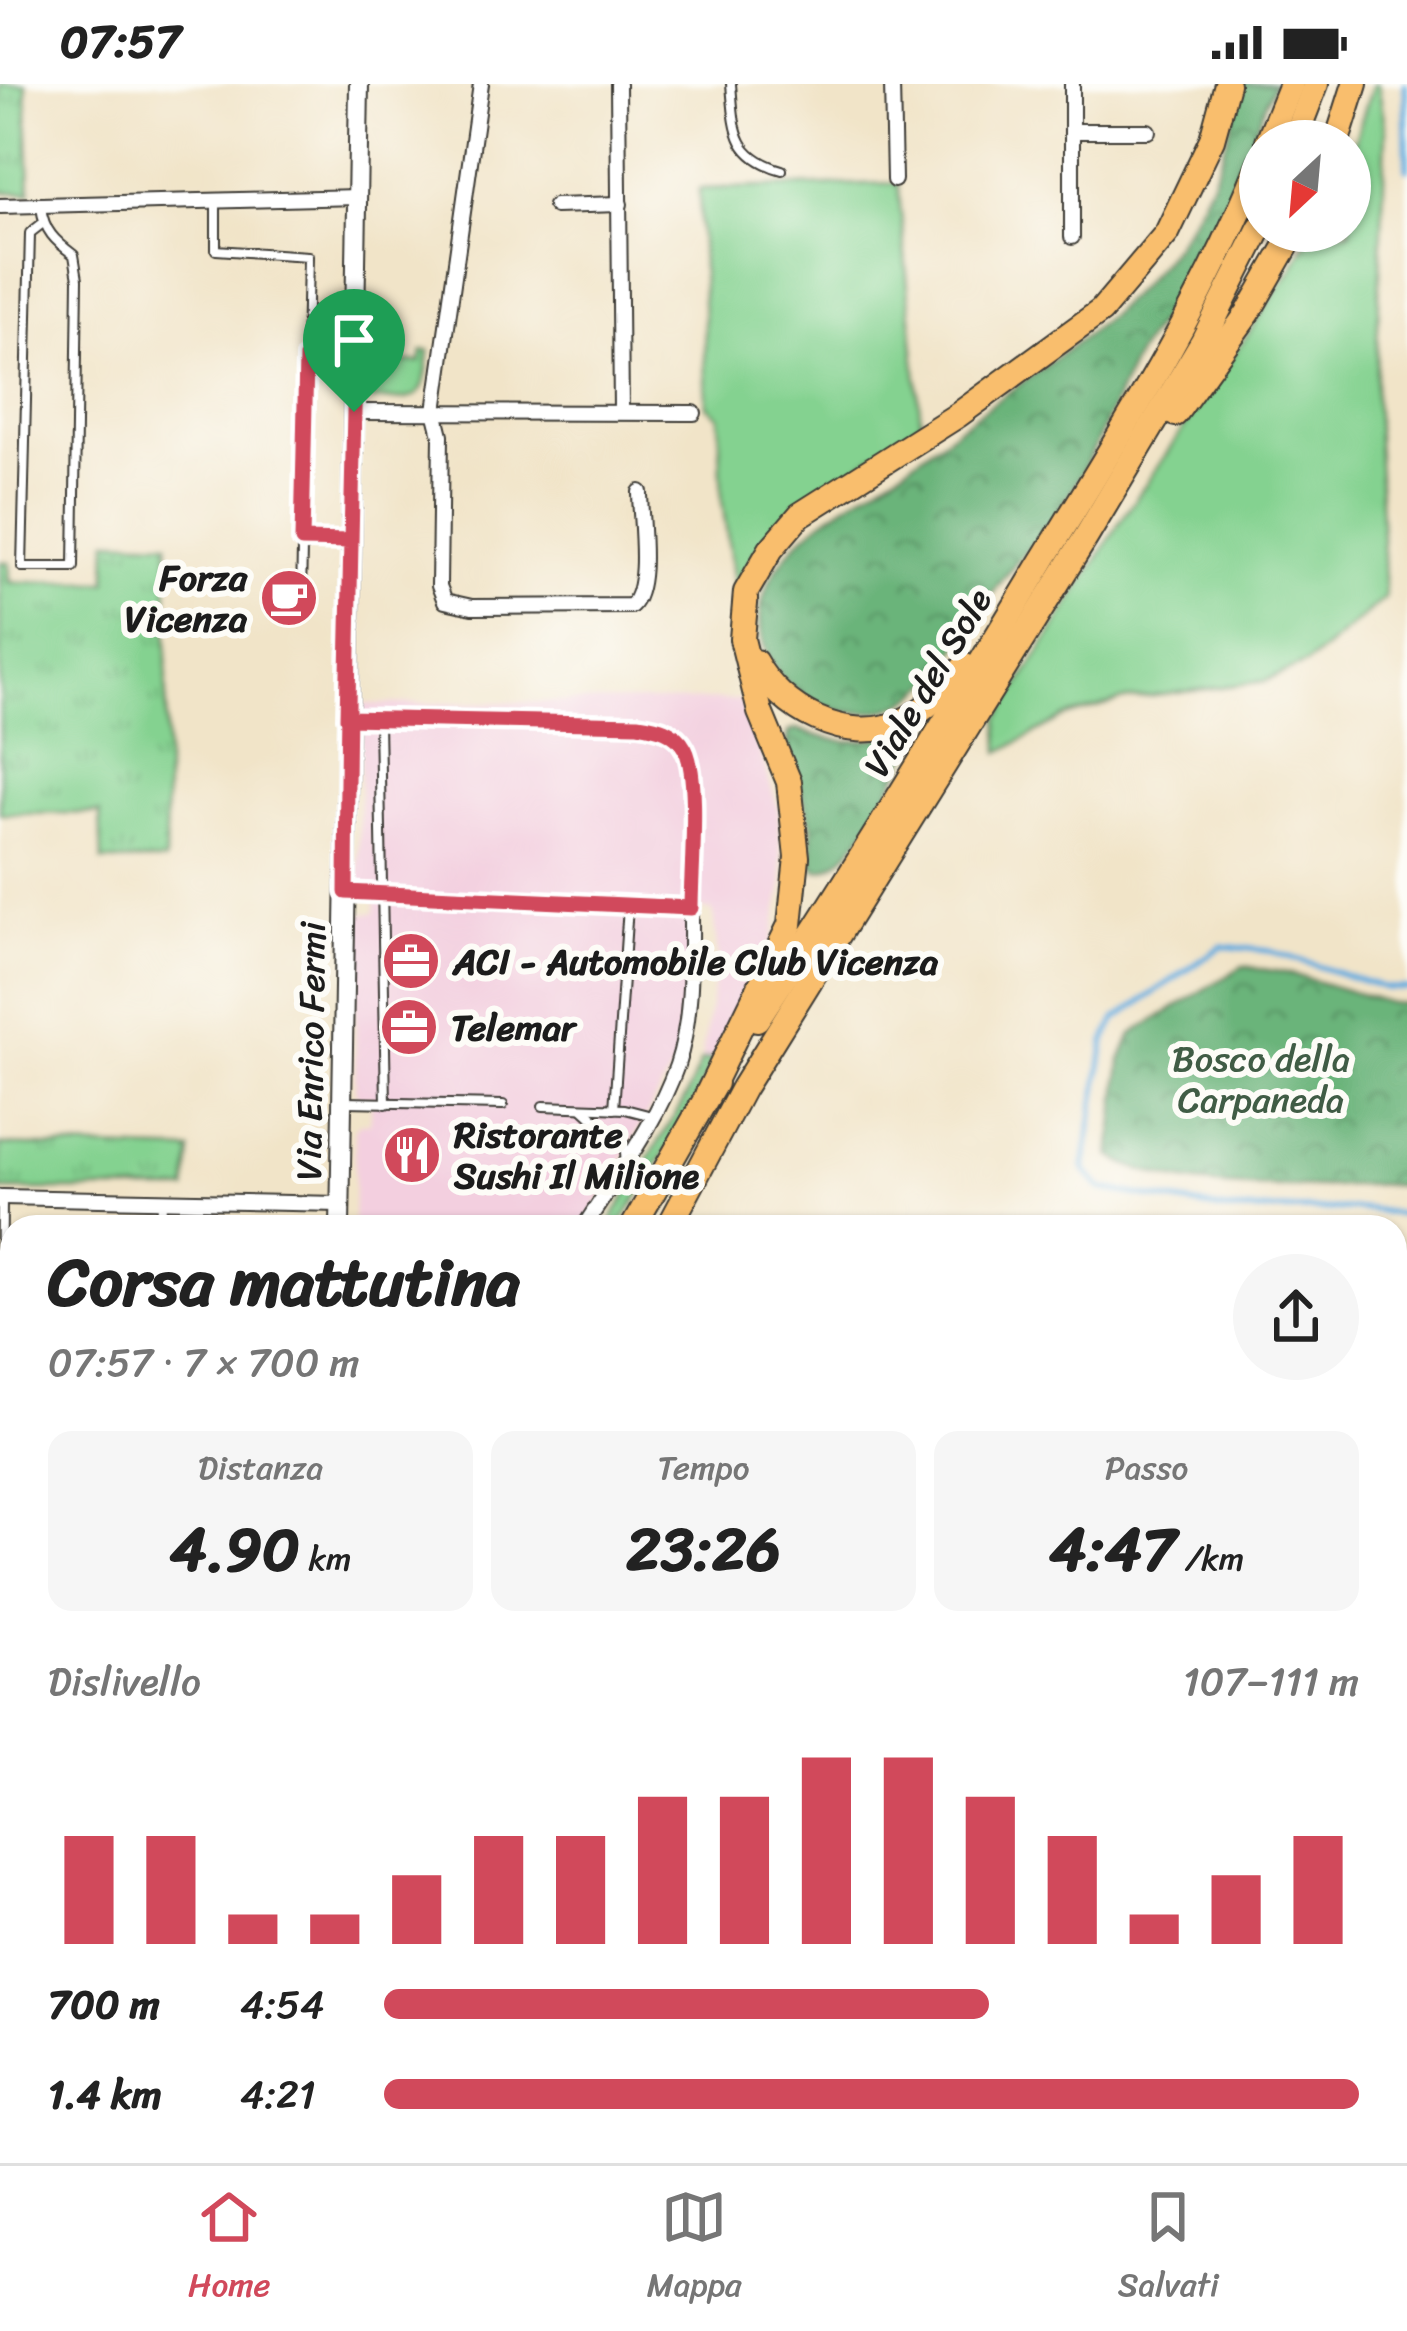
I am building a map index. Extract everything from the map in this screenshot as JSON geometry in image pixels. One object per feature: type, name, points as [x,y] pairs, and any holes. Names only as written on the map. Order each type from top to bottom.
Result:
[{"type":"highway","points":[[707,1095],[790,925],[796,857],[789,782],[760,712],[742,639],[746,592],[771,549],[800,515],[958,415],[1101,310],[1167,233],[1207,151],[1227,84]]},
{"type":"highway","points":[[1276,120],[1291,84]]},
{"type":"highway","points":[[1302,120],[1316,84]]},
{"type":"highway","points":[[1344,120],[1355,84]]},
{"type":"highway","name":"Viale del Sole","points":[[640,1215],[707,1095],[848,881],[1182,332],[1239,247]]},
{"type":"highway","name":"Viale del Sole","points":[[675,1215],[743,1088],[1203,341],[1241,252]]},
{"type":"highway","points":[[1086,537],[1248,314],[1283,252]]},
{"type":"highway","points":[[742,639],[764,680],[785,702],[823,721],[859,729],[899,724],[936,700],[1014,609]]},
{"type":"street","name":"Via Enrico Fermi","points":[[340,1215],[359,84]]},
{"type":"street","points":[[482,84],[435,411],[441,435],[439,586],[445,601],[472,608],[631,606],[637,602],[642,583],[640,492]]},
{"type":"street","points":[[618,84],[621,411]]},
{"type":"street","points":[[892,84],[894,180]]},
{"type":"street","points":[[1072,84],[1072,237]]},
{"type":"street","points":[[1072,131],[1148,131]]},
{"type":"street","points":[[0,206],[358,197]]},
{"type":"street","points":[[555,206],[620,204]]},
{"type":"street","points":[[354,412],[694,413]]},
{"type":"street","points":[[346,892],[691,908],[691,980],[677,1064],[652,1116],[592,1215]]},
{"type":"street","points":[[2,1197],[340,1204]]},
{"type":"lane","points":[[731,84],[734,124],[742,147],[752,159],[782,170]]},
{"type":"lane","points":[[216,201],[216,250],[308,256],[301,596]]},
{"type":"lane","points":[[40,205],[43,223],[55,242],[74,255],[78,279],[74,567],[22,568],[30,232],[43,223]]},
{"type":"lane","points":[[306,358],[355,360]]},
{"type":"lane","points":[[302,540],[351,541]]},
{"type":"lane","points":[[347,718],[664,728],[684,747],[692,772],[691,908]]},
{"type":"lane","points":[[379,720],[386,1104]]},
{"type":"lane","points":[[614,1109],[628,905]]},
{"type":"lane","points":[[342,1102],[503,1105]]},
{"type":"lane","points":[[543,1106],[652,1116]]},
{"type":"lane","points":[[583,1108],[624,1145],[626,1160]]},
{"type":"lane","points":[[161,1215],[162,1200]]},
{"type":"shaded area","points":[[743,700],[778,808],[783,885],[772,940],[713,1059],[701,1061],[718,957],[713,911],[695,908],[682,1050],[592,1215],[353,1215],[355,1129],[369,1123],[372,1097],[359,1097],[355,1091],[357,921],[363,913],[375,913],[376,886],[364,887],[358,881],[362,704]]},
{"type":"green space","points":[[0,84],[26,84],[30,193],[0,192]]},
{"type":"green space","points":[[1240,84],[1274,84],[1259,120],[1239,120],[1239,170],[1225,205],[1191,275],[1137,354],[1073,489],[1000,583],[948,662],[927,686],[896,706],[862,713],[829,708],[799,692],[776,669],[762,639],[762,605],[791,550],[820,522],[905,467],[1115,310],[1181,236],[1226,142]]},
{"type":"green space","points":[[1373,84],[1378,84],[1386,131],[1375,397],[1385,598],[1308,663],[1265,681],[1124,700],[1065,717],[1000,752],[999,719],[1122,519],[1301,252],[1371,252],[1371,120],[1361,120]]},
{"type":"green space","points":[[898,183],[921,422],[783,518],[756,550],[736,595],[722,501],[719,416],[707,406],[699,189]]},
{"type":"green space","points":[[372,347],[396,362],[420,362],[422,351],[429,351],[425,380],[417,395],[371,400]]},
{"type":"green space","points":[[108,540],[168,542],[165,861],[102,861],[100,813],[0,814],[0,562],[9,562],[10,582],[107,582]]},
{"type":"green space","points":[[797,729],[839,740],[905,732],[913,740],[858,840],[845,856],[817,870],[812,864],[812,826],[787,745],[789,732]]},
{"type":"green space","name":"Bosco della Carpaneda","points":[[1243,966],[1407,1004],[1407,1187],[1278,1188],[1188,1182],[1111,1156],[1121,1060],[1132,1034]]},
{"type":"green space","points":[[713,1059],[687,1117],[626,1215],[614,1215],[686,1097],[701,1061]]},
{"type":"green space","points":[[0,1145],[191,1151],[187,1190],[0,1190]]},
{"type":"waterway","points":[[1405,84],[1407,169]]},
{"type":"waterway","points":[[1402,1215],[1370,1209],[1230,1211],[1101,1189],[1084,1169],[1105,1041],[1116,1019],[1222,946],[1270,951],[1385,988],[1407,988]]},
{"type":"place","name":"Forza Vicenza","points":[[289,598]]},
{"type":"place","name":"ACI - Automobile Club Vicenza","points":[[411,961]]},
{"type":"place","name":"Telemar","points":[[409,1027]]},
{"type":"place","name":"Ristorante Sushi Il Milione","points":[[412,1155]]},
{"type":"route","points":[[354,412],[347,718],[346,892],[691,908],[692,772],[684,747],[664,728],[347,718],[351,541],[302,540],[306,358],[355,360],[354,412]]}]
